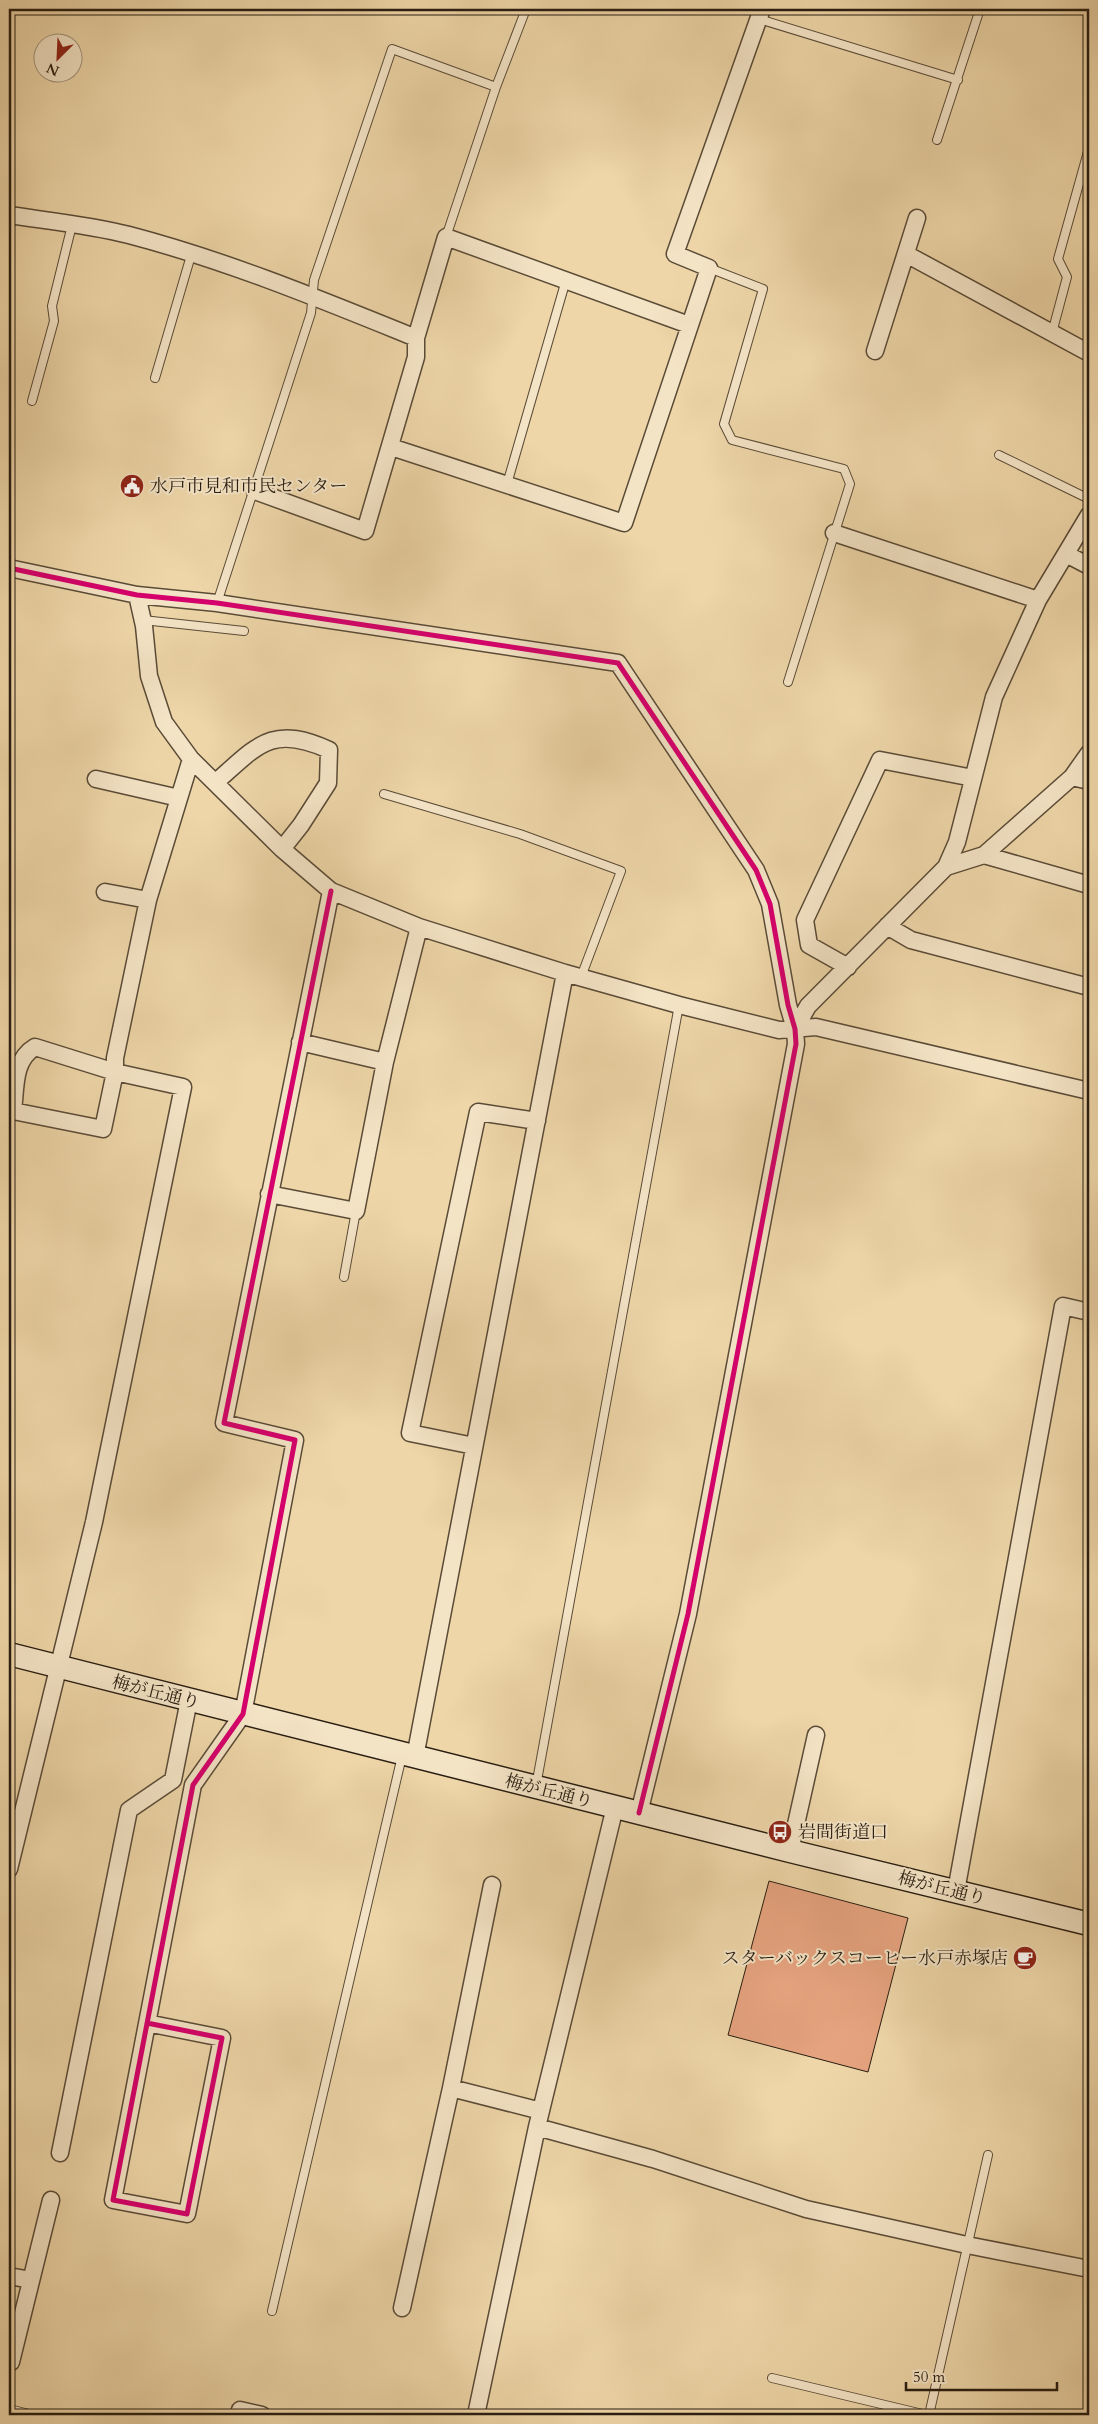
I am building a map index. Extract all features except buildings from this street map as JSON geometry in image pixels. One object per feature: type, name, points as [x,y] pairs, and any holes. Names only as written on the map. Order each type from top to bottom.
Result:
[{"type":"street","points":[[390,447],[624,523],[709,268],[675,254],[760,14]]},
{"type":"street","points":[[9,215],[127,234],[192,252],[416,338]]},
{"type":"street","points":[[875,351],[917,218]]},
{"type":"street","points":[[255,491],[365,531],[416,357],[416,338],[446,237],[689,325]]},
{"type":"street","points":[[906,254],[1089,352]]},
{"type":"street","points":[[795,1029],[808,1006],[946,867],[957,842],[994,697],[1038,600],[1089,515]]},
{"type":"street","points":[[834,533],[1038,600]]},
{"type":"street","points":[[1066,554],[1089,566]]},
{"type":"street","points":[[9,568],[137,595],[218,603],[618,663],[756,870],[770,904],[788,1005],[795,1029],[796,1044],[688,1614],[639,1812]]},
{"type":"street","points":[[137,595],[143,620],[149,676],[164,722],[191,759],[282,849],[331,890],[419,927],[565,973],[678,1005],[779,1030],[816,1027],[1089,1091]]},
{"type":"street","points":[[216,782],[254,749],[274,739],[306,740],[329,750],[328,783],[302,825],[282,849]]},
{"type":"street","points":[[946,867],[984,856],[1072,777],[1089,753]]},
{"type":"street","points":[[9,1869],[94,1522],[183,1087],[114,1072],[35,1047],[26,1052],[19,1064],[13,1111],[103,1129],[114,1072],[115,1058],[148,900],[191,759]]},
{"type":"street","points":[[848,967],[809,945],[805,920],[880,760],[973,778]]},
{"type":"street","points":[[1072,777],[1089,782]]},
{"type":"street","points":[[96,779],[179,798]]},
{"type":"street","points":[[984,856],[1089,885]]},
{"type":"street","points":[[147,2023],[222,2038],[187,2214],[113,2200],[147,2023],[193,1785],[243,1714],[295,1440],[224,1423],[331,890]]},
{"type":"street","points":[[105,892],[148,900]]},
{"type":"street","points":[[887,926],[911,940],[1089,987]]},
{"type":"street","points":[[270,1194],[356,1211],[386,1062],[419,927]]},
{"type":"street","points":[[409,1756],[474,1446],[565,973]]},
{"type":"street","points":[[300,1042],[386,1062]]},
{"type":"street","points":[[474,1446],[410,1433],[478,1112],[537,1121]]},
{"type":"street","points":[[956,1891],[1063,1306],[1089,1312]]},
{"type":"street","name":"梅が丘通り","points":[[9,1654],[536,1788],[1089,1924]]},
{"type":"street","points":[[60,2153],[129,1810],[173,1780],[189,1700]]},
{"type":"street","points":[[790,1851],[816,1735]]},
{"type":"street","points":[[476,2415],[537,2127],[615,1807]]},
{"type":"street","points":[[402,2308],[451,2088],[492,1885]]},
{"type":"street","points":[[451,2088],[541,2111]]},
{"type":"street","points":[[537,2127],[653,2158],[806,2209],[967,2245],[1089,2269]]},
{"type":"street","points":[[11,2362],[51,2200]]},
{"type":"street","points":[[9,2276],[31,2280]]},
{"type":"street","points":[[240,2410],[262,2415]]},
{"type":"lane","points":[[446,237],[496,87],[526,9]]},
{"type":"lane","points":[[937,140],[980,9]]},
{"type":"lane","points":[[760,14],[958,80]]},
{"type":"lane","points":[[218,603],[311,313],[314,280],[392,49],[496,87]]},
{"type":"lane","points":[[1052,333],[1067,278],[1058,259],[1089,148]]},
{"type":"lane","points":[[32,401],[54,321],[52,306],[72,225]]},
{"type":"lane","points":[[156,378],[192,252]]},
{"type":"lane","points":[[709,268],[763,289],[724,424],[732,440],[844,469],[850,484],[788,682]]},
{"type":"lane","points":[[507,484],[566,280]]},
{"type":"lane","points":[[999,455],[1089,499]]},
{"type":"lane","points":[[143,620],[244,631]]},
{"type":"lane","points":[[384,794],[520,834],[621,871],[581,977]]},
{"type":"lane","points":[[536,1788],[678,1005]]},
{"type":"lane","points":[[344,1277],[356,1211]]},
{"type":"lane","points":[[272,2311],[409,1756]]},
{"type":"lane","points":[[772,2378],[928,2415],[988,2155]]},
{"type":"lane","points":[[9,2409],[33,2415]]},
{"type":"cycle path","points":[[9,568],[137,595],[217,603],[618,663],[756,870],[770,904],[788,1005],[795,1029],[796,1044],[688,1614],[639,1813]]},
{"type":"cycle path","points":[[147,2023],[222,2038],[187,2214],[113,2200],[193,1785],[243,1714],[295,1440],[224,1423],[331,891]]},
{"type":"place","name":"水戸市見和市民センター","points":[[132,486]]},
{"type":"place","name":"岩間街道口","points":[[780,1832]]},
{"type":"place","name":"スターバックスコーヒー水戸赤塚店","points":[[1025,1958]]}]
